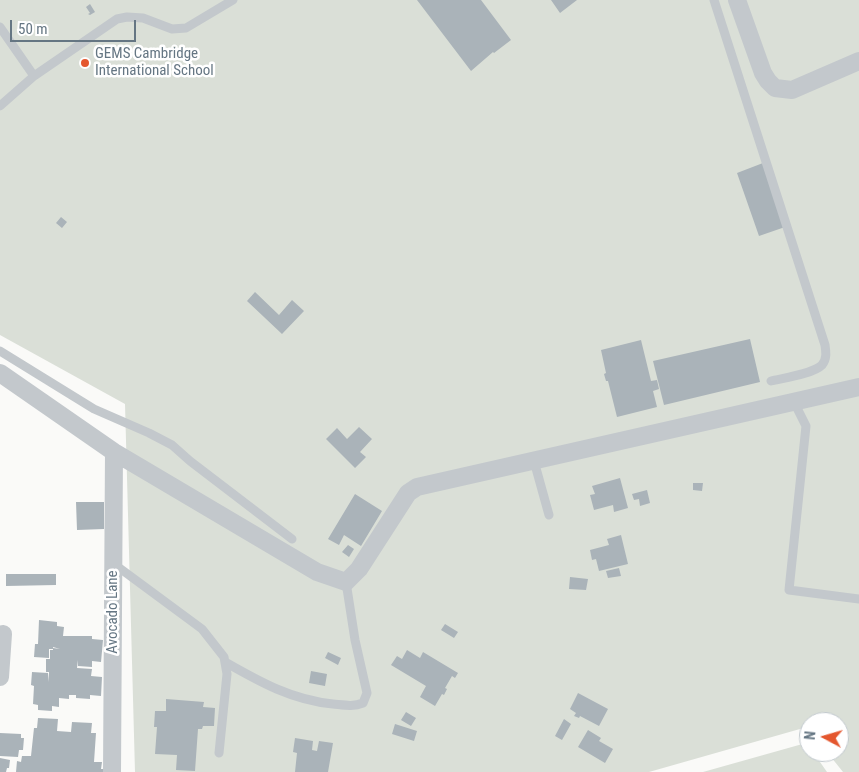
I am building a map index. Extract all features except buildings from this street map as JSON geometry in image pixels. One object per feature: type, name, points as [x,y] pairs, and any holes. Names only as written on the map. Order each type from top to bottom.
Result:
[{"type":"street","points":[[737,0],[763,73],[775,88],[792,90],[859,61]]},
{"type":"street","points":[[0,373],[114,452],[317,572],[346,582],[359,569],[408,493],[417,488],[859,387]]},
{"type":"street","name":"Avocado Lane","points":[[112,772],[114,452]]},
{"type":"street","points":[[0,677],[4,634]]},
{"type":"lane","points":[[0,106],[34,76],[116,19],[127,17],[142,18],[172,29],[186,28],[233,0]]},
{"type":"lane","points":[[714,0],[825,345],[826,356],[822,365],[811,371],[771,381]]},
{"type":"lane","points":[[0,27],[34,76]]},
{"type":"lane","points":[[0,351],[94,409],[172,445],[292,539]]},
{"type":"lane","points":[[794,402],[806,426],[789,590],[859,599]]},
{"type":"lane","points":[[534,461],[549,515]]},
{"type":"lane","points":[[113,563],[202,629],[224,657],[227,674],[219,753]]},
{"type":"lane","points":[[225,662],[289,696],[320,703],[354,706],[363,702],[367,693],[355,640],[346,582]]},
{"type":"shaded area","points":[[0,0],[859,0],[859,772],[843,772],[835,762],[849,762],[849,712],[799,712],[799,729],[649,772],[135,772],[125,404],[0,335]]},
{"type":"shaded area","points":[[799,745],[799,762],[820,762],[827,772],[703,772]]},
{"type":"place","name":"GEMS Cambridge International School","points":[[85,63]]}]
